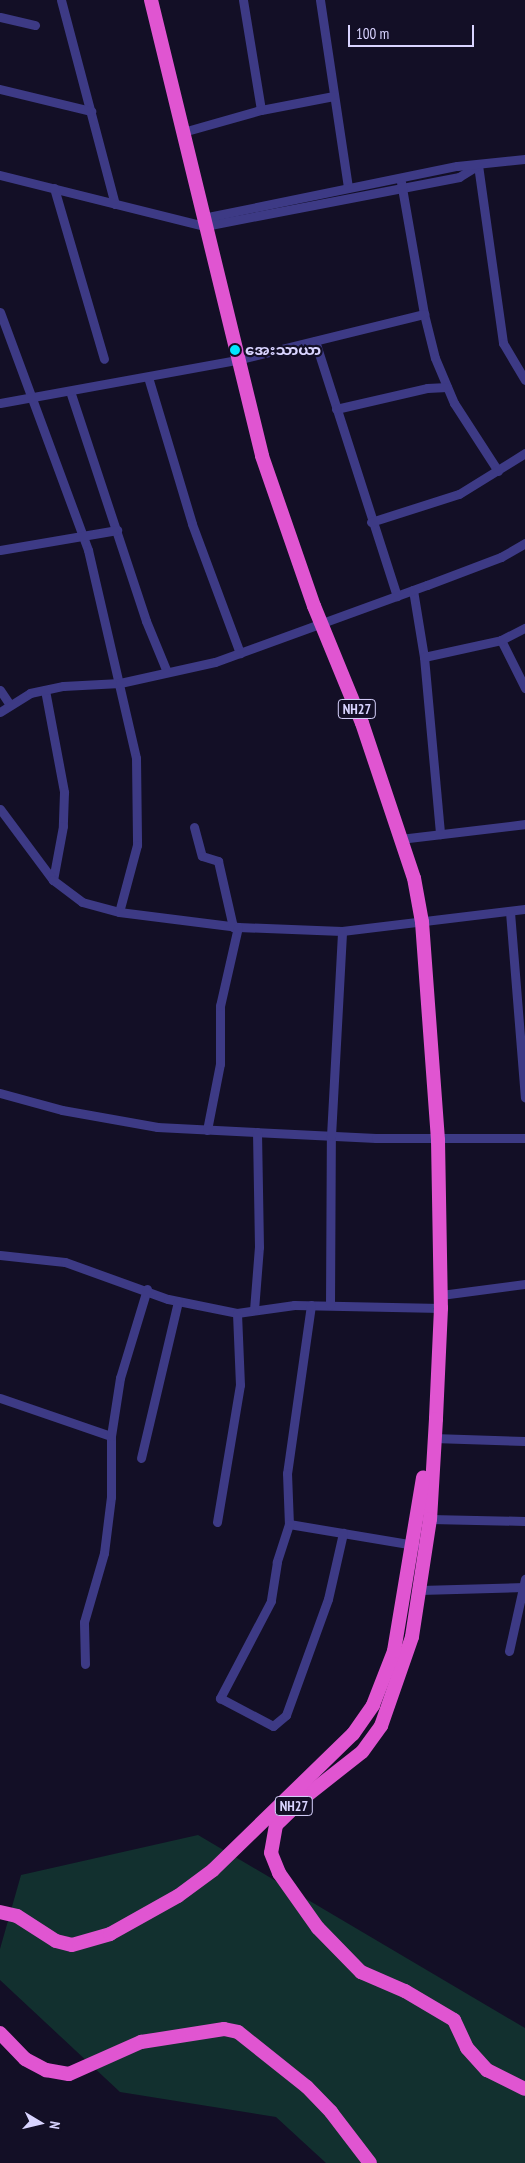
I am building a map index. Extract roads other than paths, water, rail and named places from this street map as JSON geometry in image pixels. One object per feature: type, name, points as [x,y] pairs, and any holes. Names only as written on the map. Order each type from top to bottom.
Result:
[{"type":"highway","name":"NH27","points":[[150,0],[262,456],[321,623],[362,722],[414,878],[422,922],[438,1140],[441,1301],[430,1519],[412,1637],[381,1726],[362,1752],[306,1796],[276,1825],[271,1852],[278,1873],[318,1928],[361,1972],[405,1991],[454,2020],[467,2048],[487,2070],[525,2089]]},
{"type":"highway","name":"NH27","points":[[0,1912],[17,1916],[56,1941],[72,1945],[92,1942],[178,1896],[213,1870],[353,1734],[372,1706],[394,1651],[414,1545],[425,1466],[433,1438]]},
{"type":"highway","points":[[0,2033],[25,2059],[46,2070],[69,2074],[140,2042],[224,2029],[238,2032],[307,2087],[331,2112],[370,2163]]},
{"type":"street","points":[[61,0],[116,204]]},
{"type":"street","points":[[243,0],[261,110]]},
{"type":"street","points":[[320,0],[348,188]]},
{"type":"street","points":[[0,17],[35,25]]},
{"type":"street","points":[[0,89],[91,111]]},
{"type":"street","points":[[183,132],[261,110],[334,96]]},
{"type":"street","points":[[204,222],[399,177],[525,159]]},
{"type":"street","points":[[0,175],[116,204],[204,222],[459,177],[478,165]]},
{"type":"street","points":[[478,165],[503,343],[525,380]]},
{"type":"street","points":[[399,177],[424,314],[435,358],[447,387],[498,471]]},
{"type":"street","points":[[54,188],[104,359]]},
{"type":"street","points":[[0,312],[3,326],[32,398],[83,538],[120,683],[136,758],[137,845],[119,912]]},
{"type":"street","points":[[0,403],[237,360],[424,314]]},
{"type":"street","points":[[315,341],[396,596]]},
{"type":"street","points":[[148,377],[192,524],[240,654]]},
{"type":"street","points":[[336,409],[427,388],[447,387]]},
{"type":"street","points":[[70,391],[146,621],[167,672]]},
{"type":"street","points":[[371,522],[459,494],[498,471],[525,452]]},
{"type":"street","points":[[0,550],[83,538],[117,530]]},
{"type":"street","points":[[0,712],[30,693],[120,683],[167,672],[178,672],[240,654],[501,557],[525,543]]},
{"type":"street","points":[[413,590],[424,657],[440,834]]},
{"type":"street","points":[[424,657],[501,640],[525,628]]},
{"type":"street","points":[[501,640],[525,688]]},
{"type":"street","points":[[0,690],[10,705]]},
{"type":"street","points":[[45,690],[64,792],[63,826],[53,880]]},
{"type":"street","points":[[0,809],[53,880],[82,902],[119,912],[236,927],[342,931],[525,909]]},
{"type":"street","points":[[400,839],[525,824]]},
{"type":"street","points":[[194,826],[202,856],[218,861],[236,927],[220,1006],[220,1064],[206,1130]]},
{"type":"street","points":[[510,912],[521,988],[525,1097]]},
{"type":"street","points":[[330,1305],[331,1136],[342,931]]},
{"type":"street","points":[[0,1093],[62,1110],[148,1126],[438,1140],[525,1138]]},
{"type":"street","points":[[254,1310],[259,1247],[256,1132]]},
{"type":"street","points":[[0,1255],[65,1262],[178,1301],[237,1313],[311,1305],[441,1301],[525,1284]]},
{"type":"street","points":[[85,1664],[84,1622],[104,1553],[111,1498],[111,1436],[120,1378],[147,1289]]},
{"type":"street","points":[[141,1458],[178,1301]]},
{"type":"street","points":[[311,1305],[287,1473],[289,1524],[277,1562],[271,1601],[220,1698],[273,1726],[278,1725],[286,1715],[328,1599],[343,1533]]},
{"type":"street","points":[[217,1522],[240,1385],[237,1313]]},
{"type":"street","points":[[0,1398],[111,1436]]},
{"type":"street","points":[[433,1438],[525,1441]]},
{"type":"street","points":[[430,1519],[525,1521]]},
{"type":"street","points":[[289,1524],[414,1545]]},
{"type":"street","points":[[420,1590],[524,1584],[509,1651]]},
{"type":"place","name":"အေးသာယာ","points":[[235,350]]}]
